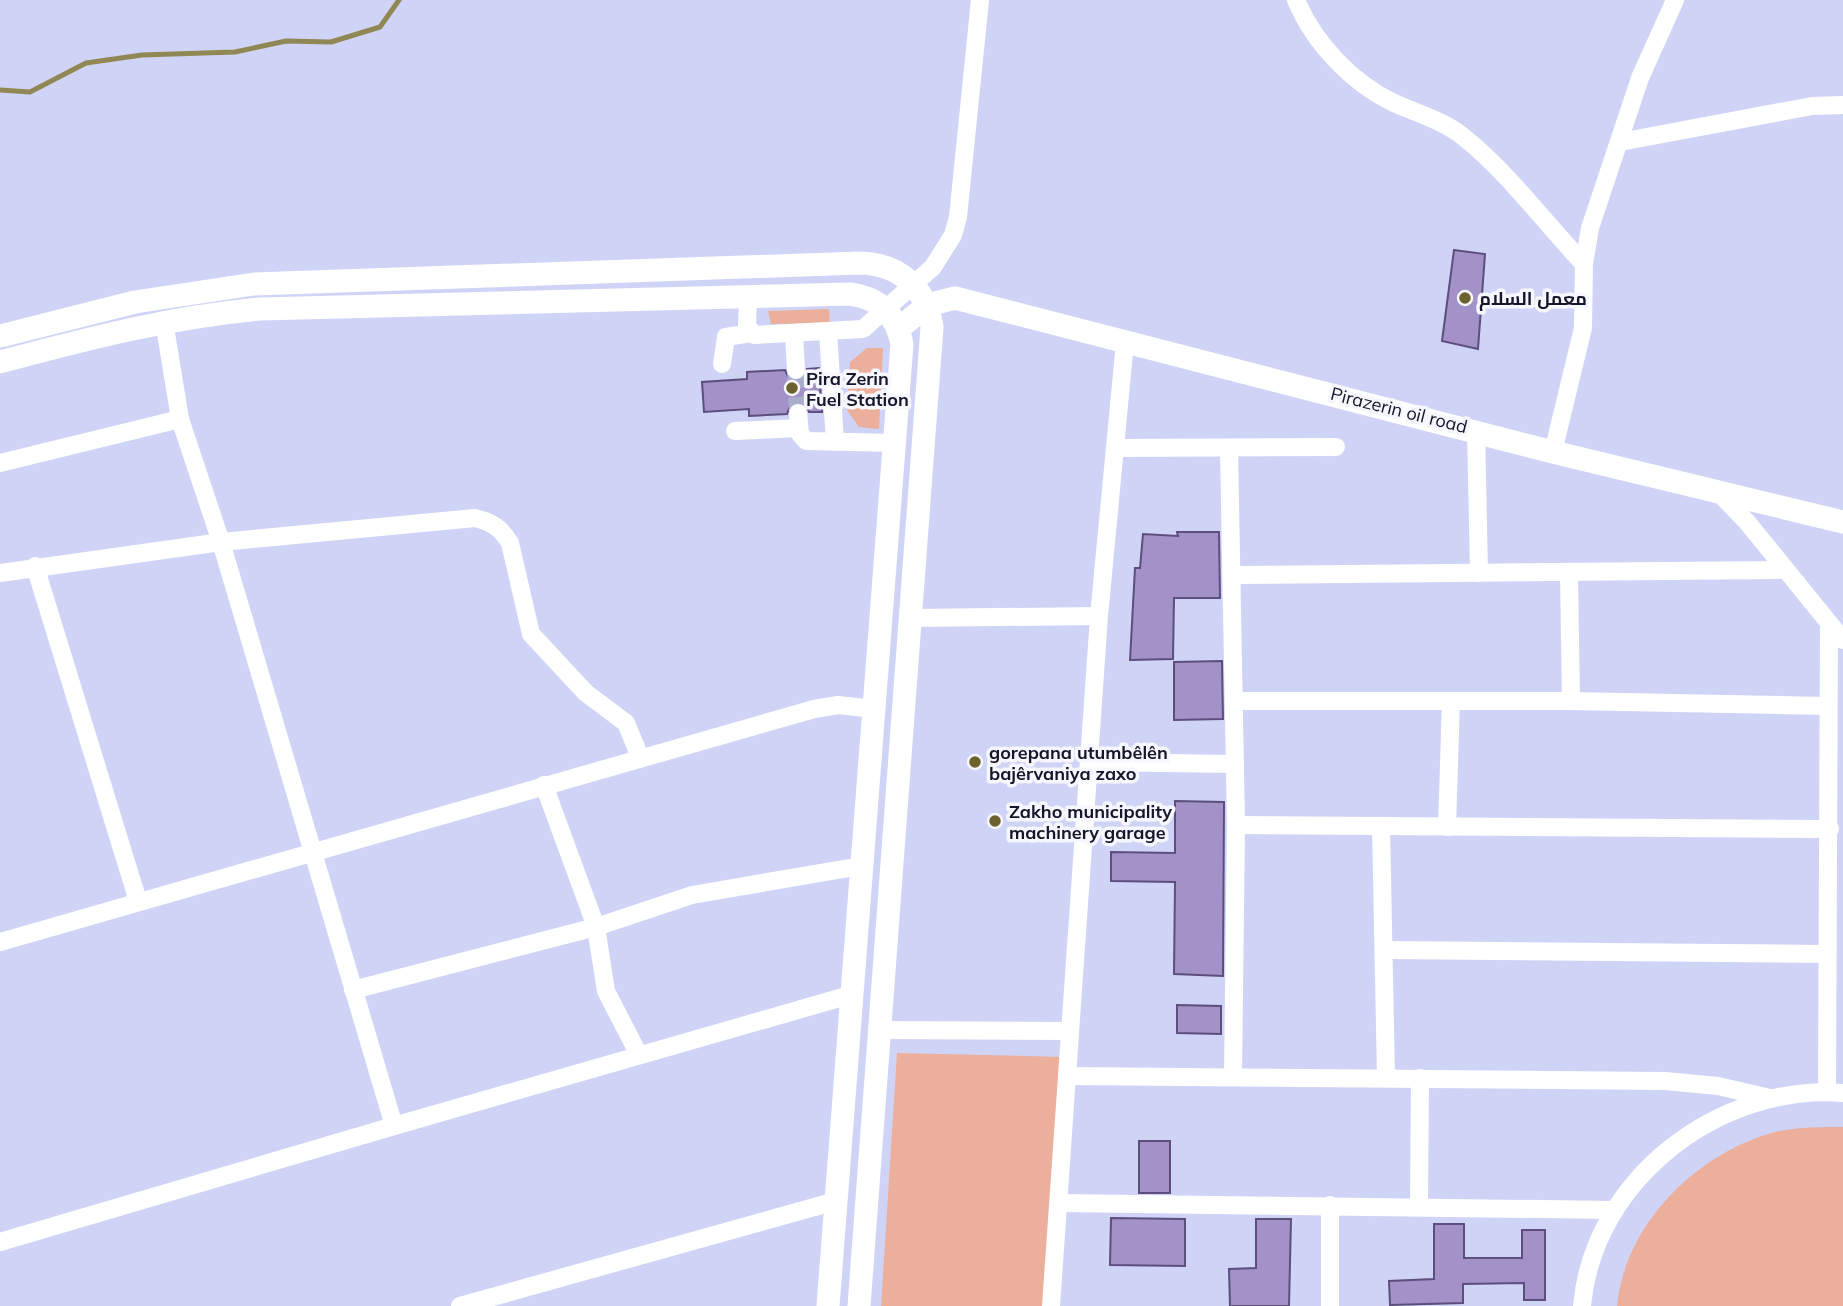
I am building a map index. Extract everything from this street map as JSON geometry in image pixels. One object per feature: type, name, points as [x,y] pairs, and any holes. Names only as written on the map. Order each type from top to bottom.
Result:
[{"type":"main road","points":[[0,336],[161,297],[254,284],[860,263],[890,268],[915,285],[928,305],[932,327],[859,1306]]},
{"type":"main road","points":[[0,362],[164,321],[260,309],[850,294],[863,296],[886,309],[898,329],[902,344],[828,1306]]},
{"type":"main road","name":"Pirazerin oil road","points":[[928,305],[954,298],[1476,430],[1553,452],[1716,489],[1843,522]]},
{"type":"main road","points":[[898,329],[928,305]]},
{"type":"street","points":[[722,364],[726,337],[863,329],[915,285],[944,252],[958,217],[980,0]]},
{"type":"street","points":[[1296,0],[1314,33],[1346,70],[1391,101],[1433,119],[1467,139],[1584,264]]},
{"type":"street","points":[[1553,452],[1583,328],[1584,264],[1590,228],[1648,56],[1675,0]]},
{"type":"street","points":[[1620,142],[1812,106],[1843,105]]},
{"type":"street","points":[[748,297],[747,326],[751,334]]},
{"type":"street","points":[[164,321],[180,419],[221,542],[394,1126]]},
{"type":"street","points":[[828,332],[835,442]]},
{"type":"street","points":[[794,334],[796,370]]},
{"type":"street","points":[[1051,1306],[1099,617],[1125,342]]},
{"type":"street","points":[[0,463],[180,419]]},
{"type":"street","points":[[735,430],[799,421],[803,440],[894,443]]},
{"type":"street","points":[[1476,430],[1479,573]]},
{"type":"street","points":[[1115,448],[1336,447]]},
{"type":"street","points":[[1229,449],[1234,575],[1236,825],[1233,1077]]},
{"type":"street","points":[[1716,489],[1747,522],[1843,639]]},
{"type":"street","points":[[0,573],[221,542],[475,519],[490,522],[503,531],[510,543],[530,634],[586,693],[626,723],[640,757]]},
{"type":"street","points":[[35,566],[138,901]]},
{"type":"street","points":[[1234,575],[1785,570]]},
{"type":"street","points":[[1569,574],[1571,701]]},
{"type":"street","points":[[911,618],[1099,617]]},
{"type":"street","points":[[1582,1306],[1595,1251],[1615,1210],[1645,1171],[1681,1138],[1723,1114],[1770,1098],[1835,1092],[1835,976],[1826,954],[1830,829],[1826,706],[1829,623]]},
{"type":"street","points":[[1235,701],[1571,701],[1826,706]]},
{"type":"street","points":[[1447,827],[1451,701]]},
{"type":"street","points":[[0,942],[814,709],[838,705],[874,709]]},
{"type":"street","points":[[1091,762],[1235,764]]},
{"type":"street","points":[[544,785],[596,927],[607,991],[639,1055]]},
{"type":"street","points":[[1236,825],[1830,829]]},
{"type":"street","points":[[1381,826],[1386,950],[1386,1077]]},
{"type":"street","points":[[353,990],[596,927],[692,895],[861,866]]},
{"type":"street","points":[[1386,950],[1826,954]]},
{"type":"street","points":[[0,1242],[850,995]]},
{"type":"street","points":[[880,1030],[1070,1031]]},
{"type":"street","points":[[1067,1076],[1665,1081],[1717,1086],[1770,1098]]},
{"type":"street","points":[[1419,1205],[1420,1078]]},
{"type":"street","points":[[460,1306],[835,1201]]},
{"type":"street","points":[[1059,1203],[1419,1205],[1615,1210]]},
{"type":"street","points":[[1330,1205],[1330,1306]]},
{"type":"shaded area","points":[[829,309],[830,323],[771,324],[768,311]]},
{"type":"shaded area","points":[[867,348],[883,348],[879,429],[859,427],[847,410],[850,362]]},
{"type":"shaded area","points":[[897,1053],[1066,1057],[1050,1306],[881,1306]]},
{"type":"shaded area","points":[[1815,1127],[1843,1127],[1843,1306],[1617,1306],[1633,1249],[1649,1222],[1689,1177],[1714,1159],[1768,1134]]},
{"type":"building","name":"معمل السلام","points":[[1454,250],[1485,254],[1478,349],[1442,341]]},
{"type":"building","points":[[819,368],[822,412],[809,412],[807,406],[798,402],[791,404],[787,414],[749,416],[749,409],[704,412],[702,382],[747,379],[747,372],[785,370],[790,380],[797,381],[806,376],[807,369]]},
{"type":"building","points":[[1177,532],[1219,532],[1220,598],[1174,598],[1173,659],[1130,660],[1135,568],[1140,568],[1143,534],[1178,536]]},
{"type":"building","points":[[1222,661],[1223,719],[1174,720],[1174,662]]},
{"type":"building","points":[[1175,801],[1224,802],[1223,976],[1174,974],[1175,882],[1111,881],[1111,852],[1175,853]]},
{"type":"building","points":[[1177,1005],[1221,1006],[1221,1034],[1177,1033]]},
{"type":"building","points":[[1139,1141],[1170,1141],[1170,1193],[1139,1193]]},
{"type":"building","points":[[1111,1218],[1185,1219],[1185,1266],[1110,1265]]},
{"type":"building","points":[[1256,1219],[1291,1219],[1289,1306],[1230,1306],[1229,1269],[1256,1268]]},
{"type":"building","points":[[1434,1224],[1464,1224],[1464,1258],[1522,1258],[1522,1230],[1545,1230],[1545,1300],[1524,1300],[1524,1283],[1463,1284],[1463,1303],[1390,1305],[1389,1281],[1434,1279]]},
{"type":"waterway","points":[[0,90],[30,92],[86,63],[142,55],[235,52],[286,41],[331,42],[380,27],[399,0]]},
{"type":"tunnel","points":[[796,370],[798,413]]},
{"type":"place","name":"معمل السلام","points":[[1465,298]]},
{"type":"place","name":"Pira Zerin Fuel Station","points":[[792,388]]},
{"type":"place","name":"gorepana utumbêlên bajêrvaniya zaxo","points":[[975,762]]},
{"type":"place","name":"Zakho municipality machinery garage","points":[[995,821]]}]
